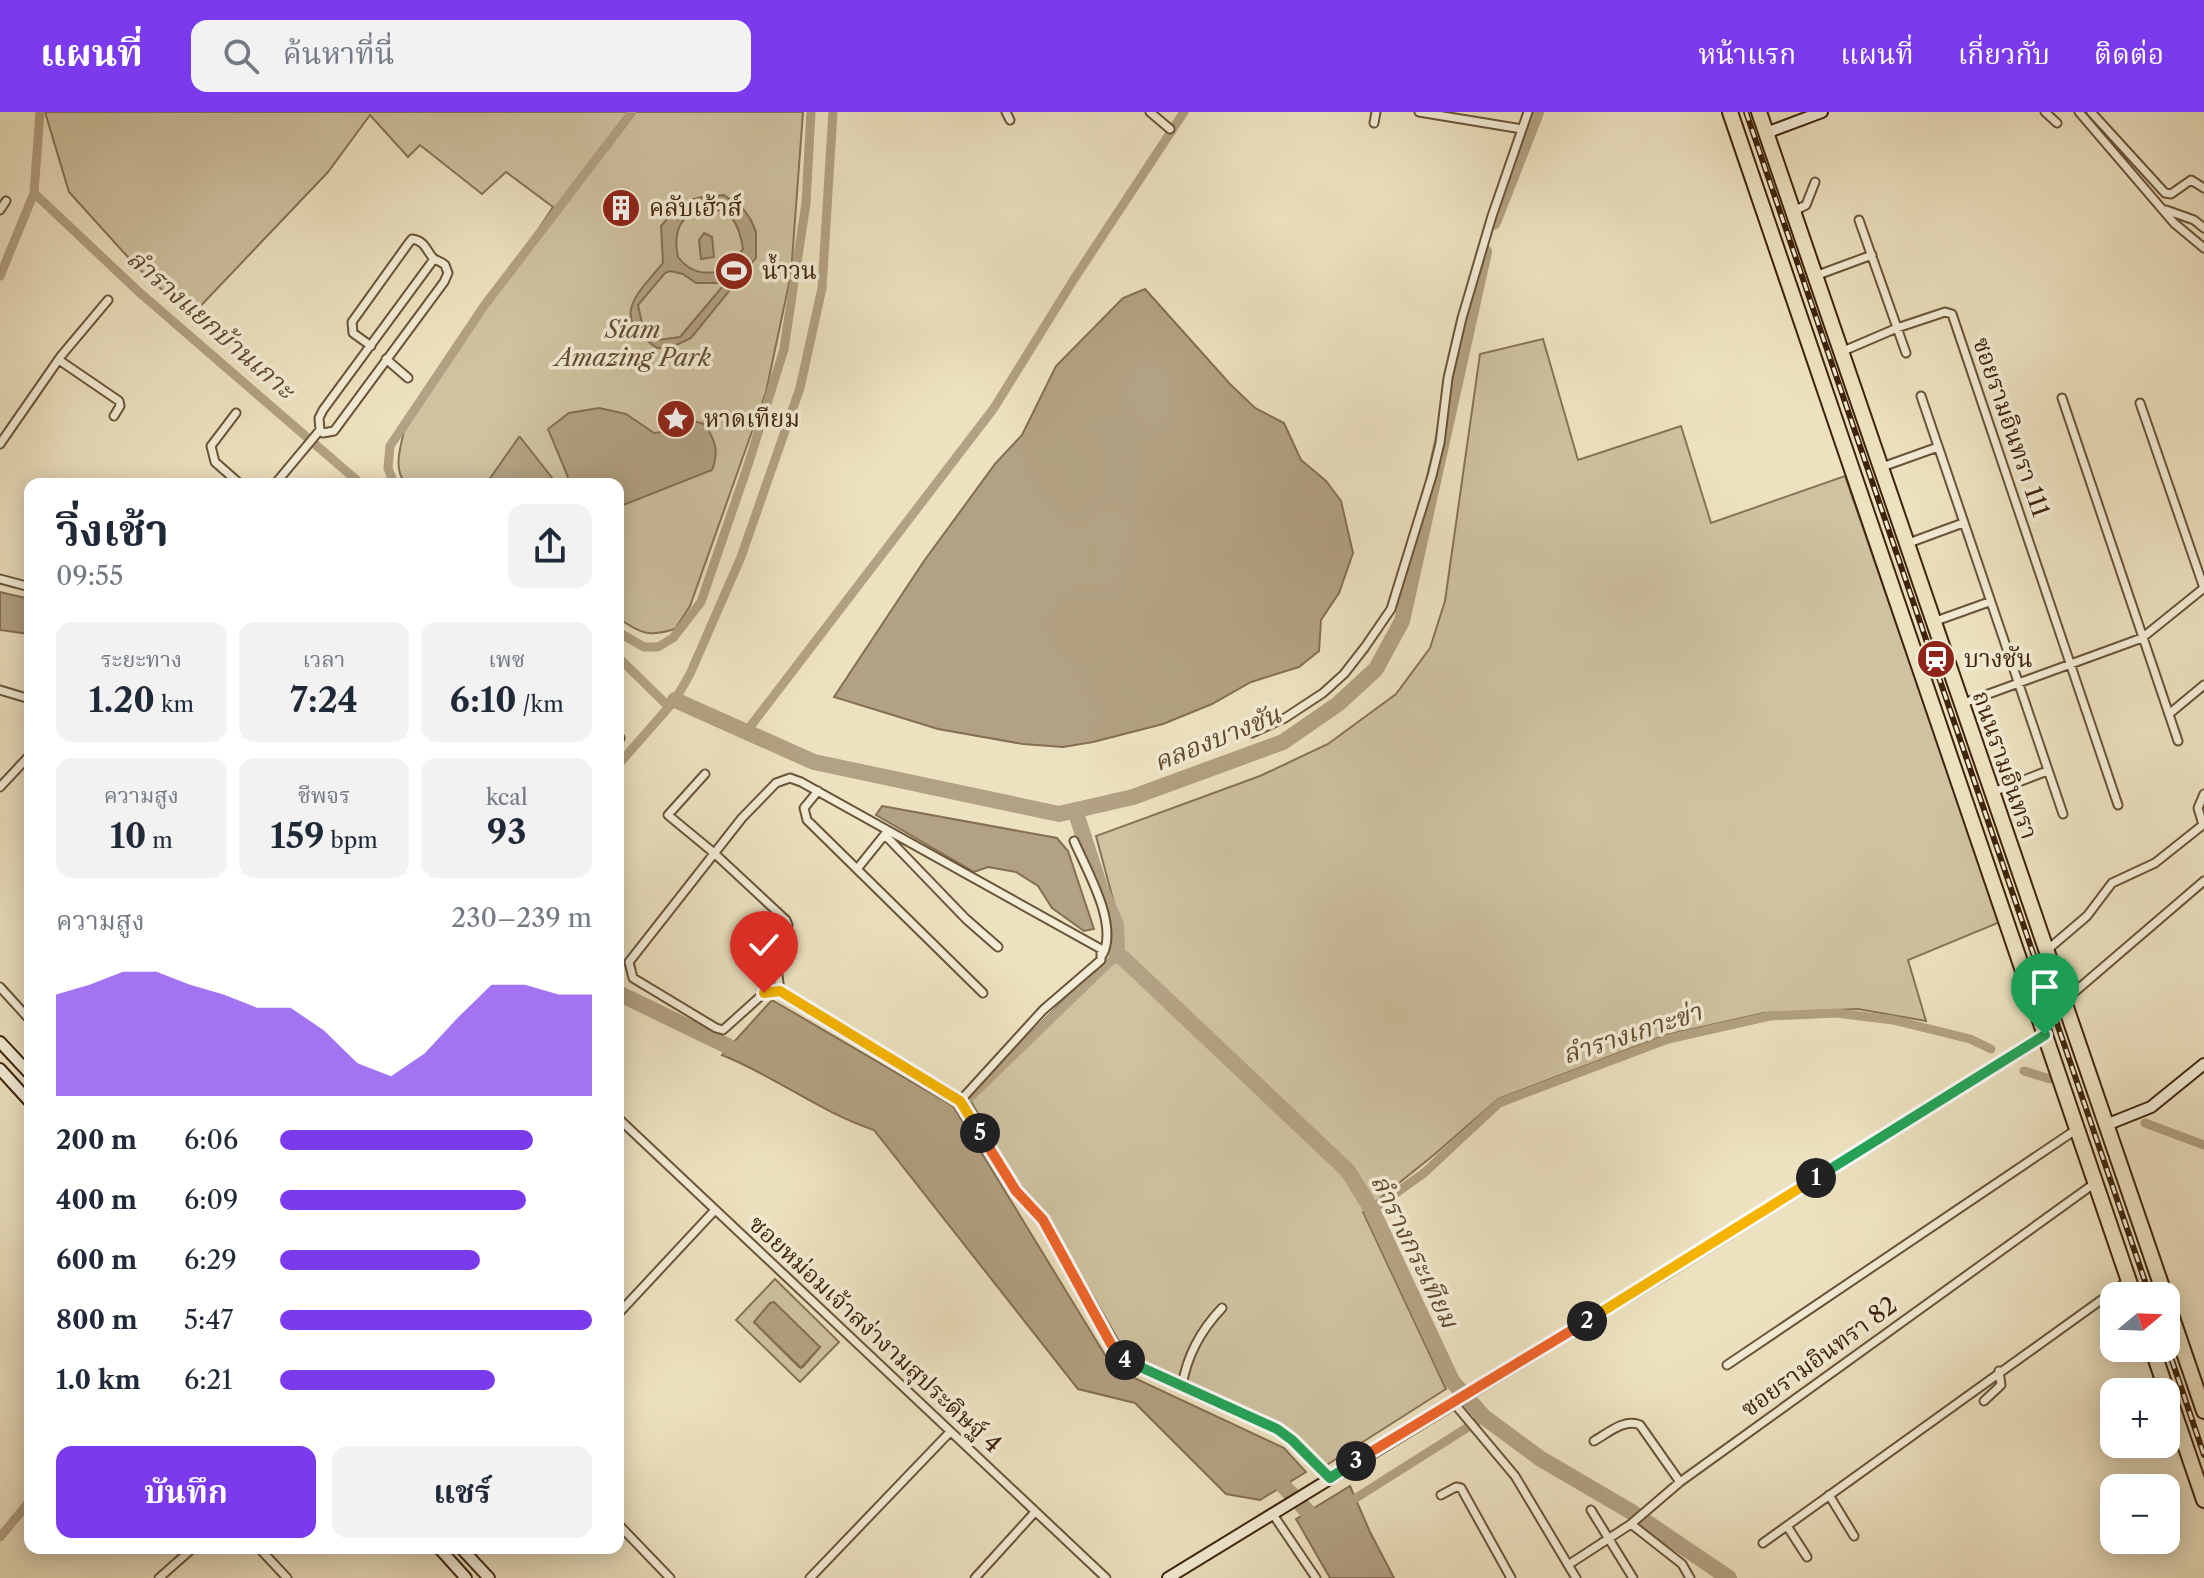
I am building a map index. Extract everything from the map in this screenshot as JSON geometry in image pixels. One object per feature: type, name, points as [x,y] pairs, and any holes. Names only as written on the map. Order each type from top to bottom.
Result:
[{"type":"highway","name":"ถนนรามอินทรา","points":[[1730,112],[2129,1280]]},
{"type":"highway","name":"ถนนรามอินทรา","points":[[1759,112],[2160,1282]]},
{"type":"highway","points":[[1966,804],[1992,794]]},
{"type":"highway","name":"ถนนรามอินทรา","points":[[2180,1341],[2204,1411]]},
{"type":"highway","points":[[2157,1362],[2204,1500]]},
{"type":"street","points":[[1150,112],[1170,129]]},
{"type":"street","points":[[1374,123],[1376,112]]},
{"type":"street","points":[[1419,112],[1522,129]]},
{"type":"street","points":[[1252,733],[1285,718],[1323,693],[1344,674],[1391,609],[1432,476],[1448,378],[1479,256],[1528,112]]},
{"type":"street","points":[[1766,133],[1822,112]]},
{"type":"street","points":[[2045,112],[2057,123]]},
{"type":"street","points":[[2079,112],[2174,223],[2204,248]]},
{"type":"street","points":[[2091,112],[2165,193],[2171,194],[2191,180],[2204,188]]},
{"type":"street","points":[[1794,211],[1806,205],[1815,182]]},
{"type":"street","points":[[0,210],[6,201]]},
{"type":"street","points":[[2164,209],[2194,220],[2204,228]]},
{"type":"street","points":[[1859,220],[1906,353]]},
{"type":"street","points":[[317,433],[334,431],[444,282],[448,273],[445,265],[434,259],[419,240],[412,239],[352,322],[353,333],[371,346]]},
{"type":"street","points":[[1815,276],[1872,255]]},
{"type":"street","points":[[280,478],[317,433],[323,410],[434,259]]},
{"type":"street","points":[[0,444],[59,360],[108,300]]},
{"type":"street","name":"ซอยรามอินทรา 111","points":[[1841,352],[1897,328],[1945,312],[1952,314],[2070,665]]},
{"type":"street","points":[[386,359],[408,378]]},
{"type":"street","points":[[59,360],[119,401],[120,406],[114,416]]},
{"type":"street","points":[[1921,396],[2063,814]]},
{"type":"street","points":[[2062,398],[2178,741]]},
{"type":"street","points":[[1961,704],[2142,638],[2202,593],[2140,403]]},
{"type":"street","points":[[233,478],[215,462],[211,446],[236,413]]},
{"type":"street","points":[[1880,468],[1938,447]]},
{"type":"street","points":[[1906,544],[1963,523]]},
{"type":"street","points":[[0,579],[24,585]]},
{"type":"street","points":[[1933,622],[1989,602]]},
{"type":"street","points":[[2070,665],[2118,805]]},
{"type":"street","points":[[2169,714],[2204,685]]},
{"type":"street","points":[[0,690],[24,697]]},
{"type":"street","points":[[0,787],[24,761]]},
{"type":"street","points":[[1992,794],[2047,771]]},
{"type":"street","points":[[705,774],[668,815],[714,853],[788,925],[776,960],[780,991]]},
{"type":"street","points":[[1103,954],[1101,949],[790,778],[776,783],[742,818],[629,962],[633,978],[723,1030],[764,993],[780,991],[960,1101],[1016,1191],[1043,1220],[1118,1354],[1126,1361],[1277,1429],[1330,1478]]},
{"type":"street","points":[[818,791],[804,808],[807,820],[983,993]]},
{"type":"street","points":[[2046,951],[2087,916],[2112,883],[2155,863],[2203,824],[2198,808],[2204,794]]},
{"type":"street","points":[[857,869],[886,833]]},
{"type":"street","points":[[886,833],[966,919],[998,947]]},
{"type":"street","points":[[960,1101],[1043,1010],[1101,960],[1107,940],[1105,921],[1074,841]]},
{"type":"street","points":[[2064,1001],[2204,881]]},
{"type":"street","points":[[0,987],[24,1013]]},
{"type":"street","points":[[1168,1578],[1666,1273],[2045,1035]]},
{"type":"street","points":[[0,1042],[24,1068]]},
{"type":"street","points":[[2106,1125],[2151,1107],[2204,1064]]},
{"type":"street","points":[[0,1069],[24,1095]]},
{"type":"street","name":"ซอยหม่อมเจ้าสง่างามสุประดิษฐ์ 4","points":[[624,1124],[1106,1578]]},
{"type":"street","points":[[1727,1365],[2077,1129]]},
{"type":"street","name":"ซอยรามอินทรา 82","points":[[1568,1565],[1631,1524],[1680,1482],[2095,1183]]},
{"type":"street","points":[[624,1308],[715,1210]]},
{"type":"street","points":[[1763,1543],[2129,1280]]},
{"type":"street","points":[[1182,1386],[1193,1345],[1222,1308]]},
{"type":"street","points":[[1984,1401],[2001,1385],[1999,1371]]},
{"type":"street","points":[[1456,1401],[1471,1425],[1515,1476],[1576,1578]]},
{"type":"street","points":[[1594,1441],[1627,1422],[1634,1422],[1640,1425],[1680,1482]]},
{"type":"street","points":[[810,1578],[950,1432]]},
{"type":"street","points":[[1441,1495],[1456,1487],[1461,1488],[1511,1578]]},
{"type":"street","points":[[1829,1495],[1854,1536]]},
{"type":"street","points":[[1591,1510],[1633,1578]]},
{"type":"street","points":[[1275,1511],[1316,1578]]},
{"type":"street","points":[[975,1578],[1035,1512]]},
{"type":"street","points":[[1631,1524],[1682,1564],[1690,1578]]},
{"type":"street","points":[[1787,1526],[1807,1557]]},
{"type":"street","points":[[624,1530],[670,1578]]},
{"type":"street","points":[[159,1578],[186,1554]]},
{"type":"street","points":[[265,1554],[287,1578]]},
{"type":"street","points":[[444,1554],[466,1578]]},
{"type":"street","points":[[467,1554],[489,1578]]},
{"type":"green space","name":"Siam Amazing Park","points":[[45,112],[803,112],[791,274],[766,392],[690,606],[675,629],[645,632],[624,622],[624,478],[402,478],[399,459],[404,431],[553,207],[506,172],[482,194],[420,145],[408,157],[370,115],[328,172],[191,316],[136,266],[69,192]]},
{"type":"green space","points":[[1543,339],[1578,460],[1681,426],[1711,523],[1845,476],[2000,922],[1908,960],[1926,1021],[1858,1009],[1764,1013],[1666,1035],[1498,1099],[1363,1212],[1446,1389],[1325,1466],[1284,1429],[1127,1355],[1048,1218],[1020,1188],[968,1096],[1062,1002],[1113,957],[1121,929],[1096,836],[1260,776],[1328,744],[1396,694],[1430,648],[1445,601],[1480,354]]},
{"type":"green space","points":[[775,1279],[839,1342],[800,1382],[736,1320]],"holes":[[[754,1322],[820,1347],[803,1367],[799,1367]]]},
{"type":"shaded area","name":"น้ำวน","points":[[724,195],[744,210],[751,220],[756,232],[756,258],[691,338],[672,347],[657,348],[642,337],[631,316],[637,296],[663,263],[661,226],[688,201]],"holes":[[[704,208],[722,211],[737,225],[743,249],[726,271],[699,272],[678,257],[676,240],[683,220]],[[670,271],[683,274],[696,283],[720,283],[723,286],[680,337],[658,340],[643,328],[638,305]]]},
{"type":"shaded area","points":[[704,233],[712,237],[714,257],[701,259],[699,240]]},
{"type":"shaded area","points":[[1145,289],[1230,384],[1255,408],[1284,423],[1301,460],[1326,481],[1341,501],[1353,553],[1339,593],[1321,620],[1319,651],[1299,667],[1251,682],[1212,704],[1163,724],[1063,747],[1023,744],[938,729],[834,697],[924,561],[995,464],[1022,435],[1056,366],[1123,298]]},
{"type":"shaded area","points":[[599,408],[626,414],[654,433],[682,422],[704,424],[715,446],[712,470],[624,505],[624,478],[567,478],[548,429],[569,413]]},
{"type":"shaded area","points":[[520,437],[552,478],[490,478]]},
{"type":"shaded area","points":[[0,592],[24,598],[24,633],[0,630]]},
{"type":"shaded area","points":[[882,806],[1057,838],[1068,851],[1094,929],[1084,931],[1052,908],[1038,886],[1016,872],[988,867],[974,872],[876,815]]},
{"type":"shaded area","points":[[772,1000],[953,1106],[1113,1368],[1284,1448],[1306,1472],[1260,1500],[1226,1494],[1135,1403],[1078,1389],[874,1130],[835,1114],[722,1055]]},
{"type":"shaded area","points":[[774,1302],[820,1347],[801,1368],[754,1322]]},
{"type":"shaded area","points":[[1350,1486],[1394,1578],[1330,1578],[1296,1519]]},
{"type":"waterway","name":"ลำรางแยกบ้านเกาะ","points":[[0,276],[34,193],[40,112]]},
{"type":"waterway","points":[[392,478],[388,468],[390,446],[484,306],[632,112]]},
{"type":"waterway","points":[[624,635],[644,647],[658,647],[673,638],[701,602],[784,349],[806,203],[811,112]]},
{"type":"waterway","points":[[624,758],[675,700],[690,674],[741,557],[800,388],[822,288],[833,112]]},
{"type":"waterway","points":[[746,732],[994,408],[1184,112]]},
{"type":"waterway","name":"คลองบางชัน","points":[[1493,222],[1536,112]]},
{"type":"waterway","name":"ลำรางแยกบ้านเกาะ","points":[[34,193],[139,292],[354,478]]},
{"type":"waterway","name":"คลองบางชัน","points":[[675,700],[814,762],[1059,814],[1133,797],[1283,742],[1338,704],[1376,669],[1402,621],[1484,252]]},
{"type":"waterway","name":"ลำรางแยกบ้านเกาะ","points":[[624,663],[669,707]]},
{"type":"waterway","name":"ลำรางกระเทียม","points":[[1075,810],[1116,925],[1117,955],[1348,1171],[1372,1210],[1452,1381],[1484,1417],[1541,1459],[1630,1511],[1729,1578]]},
{"type":"waterway","points":[[966,1101],[1117,955]]},
{"type":"waterway","points":[[624,996],[746,1055]]},
{"type":"waterway","name":"ลำรางเกาะข่า","points":[[1372,1210],[1424,1173],[1499,1103],[1668,1039],[1770,1016],[1836,1013],[1893,1020],[1970,1039],[1991,1049]]},
{"type":"waterway","name":"ลำรางเกาะข่า","points":[[2024,1071],[2050,1079]]},
{"type":"waterway","name":"ลำรางเกาะข่า","points":[[2145,1123],[2204,1145]]},
{"type":"waterway","points":[[1348,1503],[1484,1417]]},
{"type":"waterway","points":[[1270,1474],[1323,1528]]},
{"type":"waterway","name":"คลองบางชัน","points":[[0,1537],[24,1508]]},
{"type":"railway","points":[[1746,112],[2145,1282]]},
{"type":"railway","points":[[2172,1362],[2204,1455]]},
{"type":"place","name":"คลับเฮ้าส์","points":[[621,208]]},
{"type":"place","name":"น้ำวน","points":[[734,271]]},
{"type":"place","name":"หาดเทียม","points":[[676,419]]},
{"type":"place","name":"บางชัน","points":[[1936,659]]},
{"type":"route","points":[[764,993],[780,991],[960,1101],[1016,1191],[1043,1220],[1118,1354],[1126,1361],[1277,1429],[1330,1478],[1666,1273],[2045,1035]]}]
